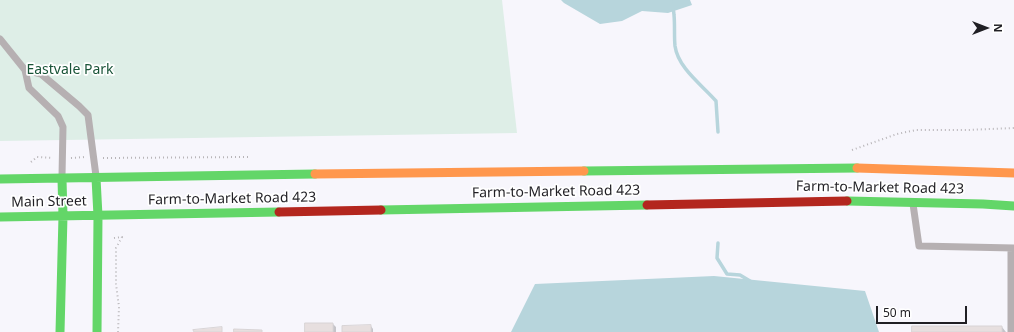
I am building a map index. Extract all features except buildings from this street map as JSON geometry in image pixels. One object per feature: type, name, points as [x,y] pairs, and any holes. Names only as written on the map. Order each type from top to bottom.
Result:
[{"type":"main road","name":"Main Street","points":[[0,179],[836,167],[1014,173]]},
{"type":"main road","points":[[912,182],[913,169]]},
{"type":"main road","points":[[96,178],[98,216],[97,332]]},
{"type":"main road","points":[[60,332],[63,216],[62,179]]},
{"type":"main road","name":"Farm-to-Market Road 423","points":[[98,216],[912,199],[1014,206]]},
{"type":"main road","name":"Main Street","points":[[0,217],[98,216]]},
{"type":"lane","points":[[0,39],[25,70],[29,88],[61,121],[63,127],[62,179]]},
{"type":"lane","points":[[25,70],[41,74],[88,115],[96,178]]},
{"type":"lane","points":[[912,199],[919,246],[1012,248],[1011,332]]},
{"type":"green space","name":"Eastvale Park","points":[[0,0],[502,0],[517,133],[0,141]]},
{"type":"water","points":[[561,0],[690,0],[692,5],[668,13],[642,11],[622,21],[600,24]]},
{"type":"water","points":[[714,276],[865,291],[879,332],[511,332],[535,284]]},
{"type":"waterway","points":[[670,0],[674,13],[675,46],[677,54],[691,76],[716,101],[718,132]]},
{"type":"waterway","points":[[718,243],[717,258],[727,274],[740,275],[750,281]]},
{"type":"traffic: fast","points":[[584,171],[857,168]]},
{"type":"traffic: fast","points":[[0,179],[315,174]]},
{"type":"traffic: fast","points":[[96,178],[98,216],[97,332]]},
{"type":"traffic: fast","points":[[60,332],[63,216],[62,179]]},
{"type":"traffic: fast","points":[[847,201],[1014,206]]},
{"type":"traffic: fast","points":[[381,210],[647,205]]},
{"type":"traffic: fast","points":[[0,217],[279,212]]},
{"type":"traffic: slow","points":[[857,168],[1014,173]]},
{"type":"traffic: slow","points":[[315,174],[584,171]]},
{"type":"traffic: jam","points":[[647,205],[847,201]]},
{"type":"traffic: jam","points":[[279,212],[381,210]]}]
